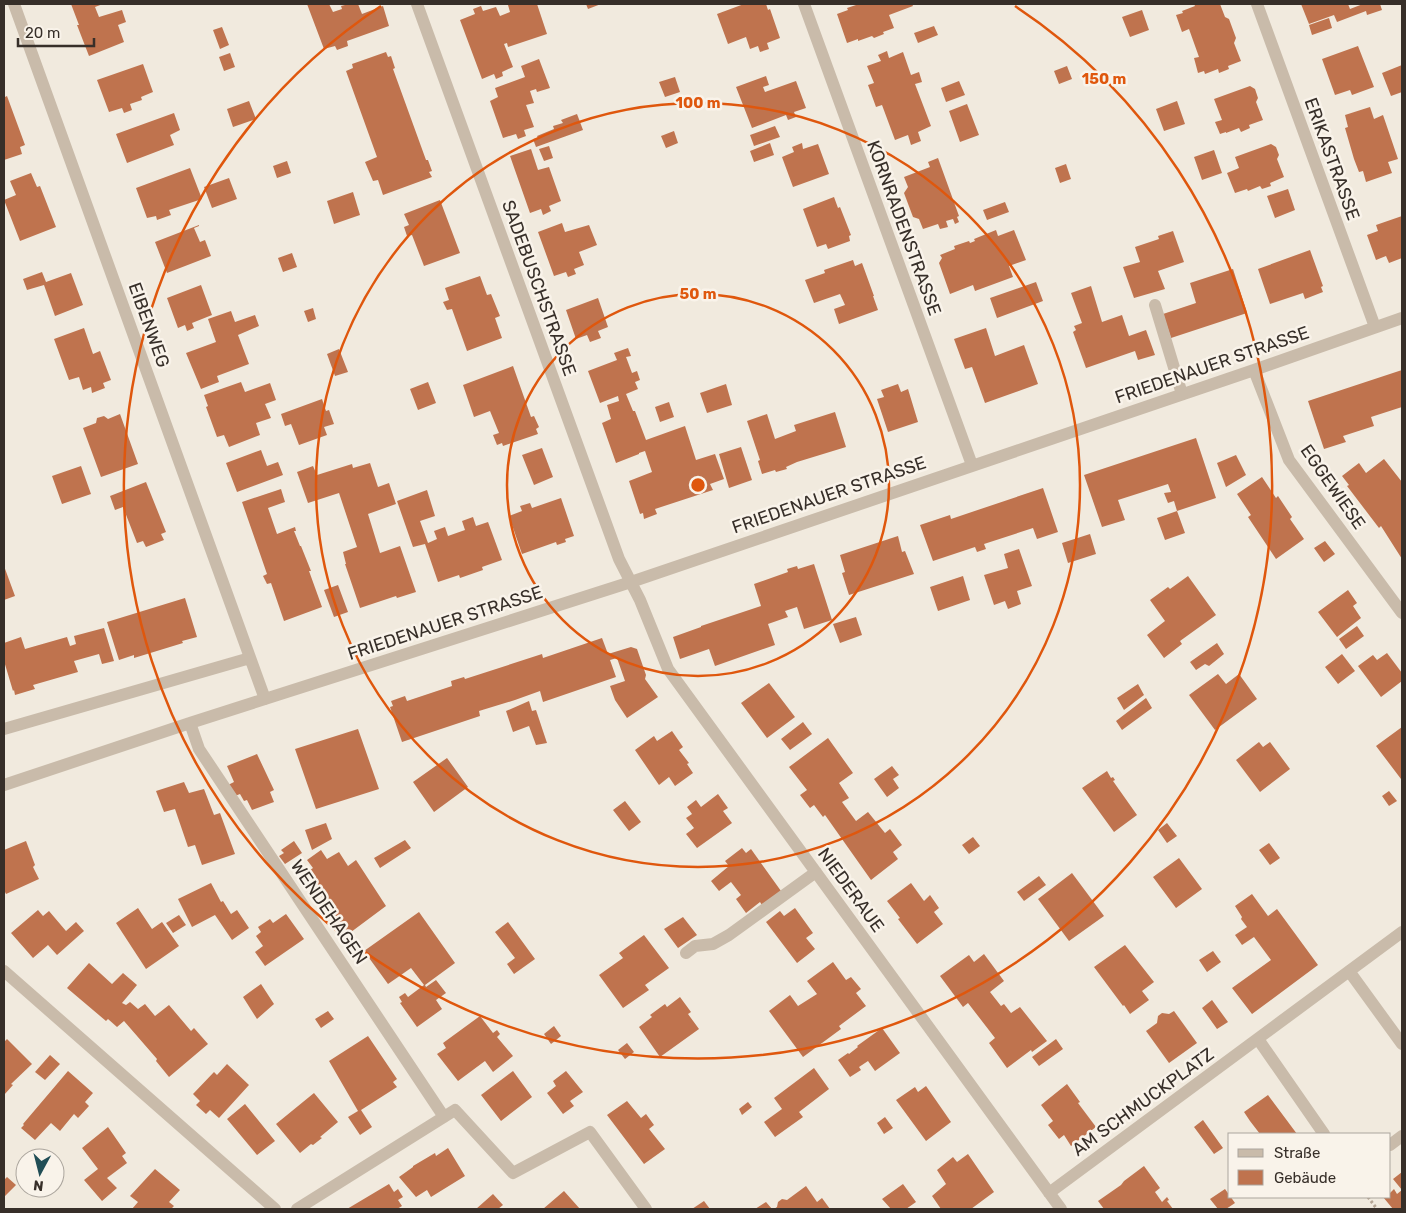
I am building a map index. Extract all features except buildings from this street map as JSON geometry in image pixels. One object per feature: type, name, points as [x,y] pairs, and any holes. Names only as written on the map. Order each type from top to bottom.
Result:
[{"type":"street","name":"EIBENWEG","points":[[14,4],[250,658]]},
{"type":"street","name":"SADEBUSCHSTRASSE","points":[[418,4],[619,559],[631,582]]},
{"type":"street","name":"KORNRADENSTRASSE","points":[[804,4],[972,465]]},
{"type":"street","name":"ERIKASTRASSE","points":[[1257,4],[1375,327]]},
{"type":"street","points":[[1155,305],[1182,394]]},
{"type":"street","name":"FRIEDENAUER STRASSE","points":[[4,785],[190,723],[631,582],[1402,318]]},
{"type":"street","name":"EGGEWIESE","points":[[1254,370],[1289,460],[1402,613]]},
{"type":"street","name":"NIEDERAUE","points":[[631,582],[668,669],[1061,1209]]},
{"type":"street","points":[[4,729],[250,658],[265,699]]},
{"type":"street","name":"WENDEHAGEN","points":[[190,723],[200,749],[444,1117]]},
{"type":"street","points":[[686,953],[695,946],[713,944],[729,935],[816,872]]},
{"type":"street","name":"AM SCHMUCKPLATZ","points":[[1049,1193],[1402,932]]},
{"type":"street","points":[[4,971],[274,1209]]},
{"type":"street","points":[[1349,971],[1402,1044]]},
{"type":"street","points":[[1258,1039],[1323,1133]]},
{"type":"street","points":[[297,1209],[455,1110],[513,1173],[590,1132],[646,1209]]},
{"type":"street","points":[[1391,1145],[1402,1136]]},
{"type":"path","points":[[1369,1198],[1377,1209]]}]
